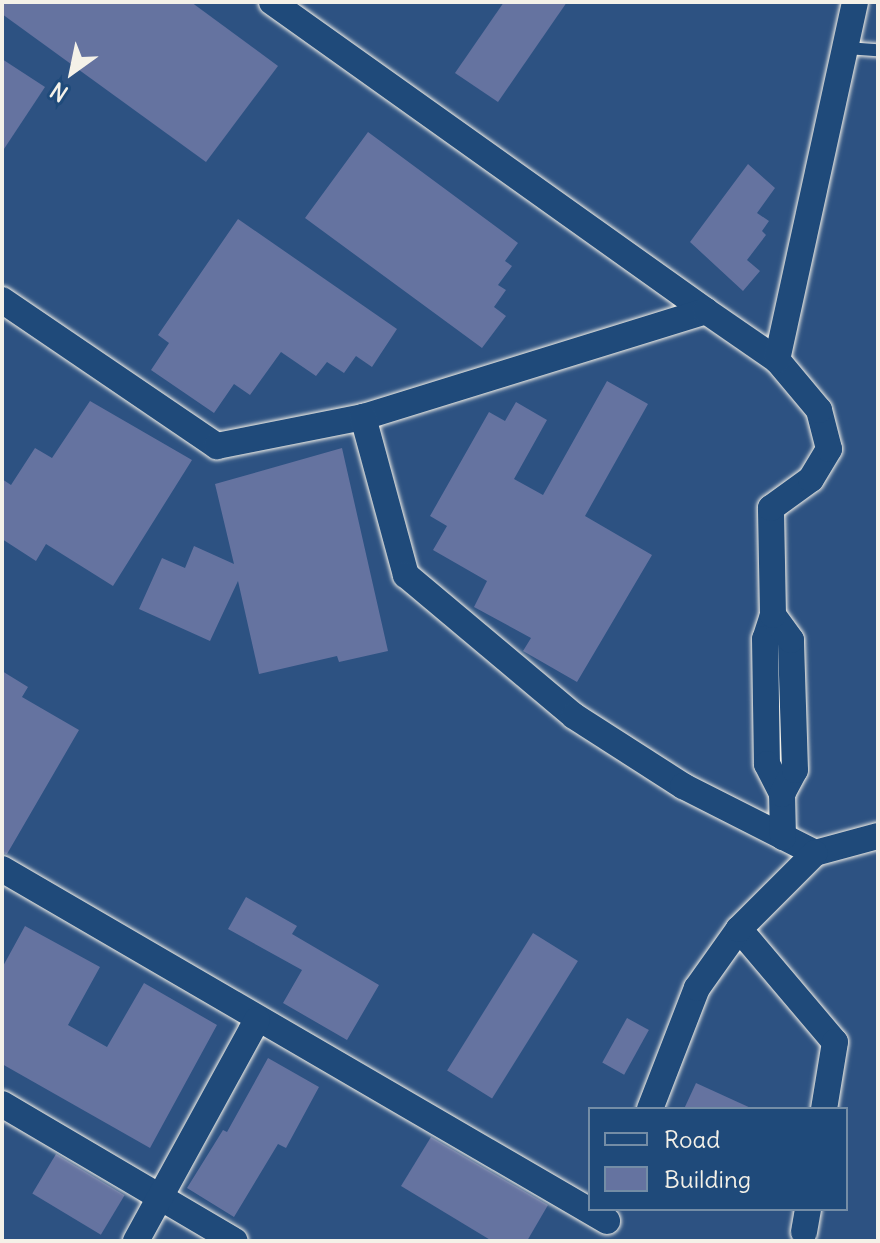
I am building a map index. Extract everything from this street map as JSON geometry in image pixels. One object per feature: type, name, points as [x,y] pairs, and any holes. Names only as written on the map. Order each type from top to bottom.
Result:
[{"type":"street","points":[[272,2],[777,360],[819,410],[829,449],[811,479],[771,508],[773,615],[791,640],[795,770],[782,794],[783,837]]},
{"type":"street","points":[[777,360],[855,2]]},
{"type":"street","points":[[2,300],[217,446],[363,417],[706,311]]},
{"type":"street","points":[[363,417],[406,575],[574,716],[683,786],[815,853]]},
{"type":"street","points":[[651,1107],[697,988],[739,929],[815,853],[878,836]]},
{"type":"street","points":[[2,869],[605,1224]]},
{"type":"street","points":[[739,929],[835,1042],[824,1107]]},
{"type":"street","points":[[136,1241],[257,1020]]},
{"type":"street","points":[[2,1104],[235,1241]]},
{"type":"lane","points":[[846,48],[878,50]]},
{"type":"building","points":[[2,2],[191,2],[278,66],[206,162],[2,14]]},
{"type":"building","points":[[504,2],[567,2],[498,102],[455,73]]},
{"type":"building","points":[[2,59],[45,87],[2,152]]},
{"type":"building","points":[[368,132],[518,243],[505,261],[512,266],[498,285],[506,290],[494,307],[506,316],[482,348],[305,218]]},
{"type":"building","points":[[748,164],[775,188],[757,213],[769,221],[762,231],[766,235],[747,260],[760,271],[743,291],[690,242]]},
{"type":"building","points":[[238,219],[397,329],[372,367],[356,356],[344,373],[327,362],[316,376],[281,352],[250,395],[234,384],[214,413],[151,370],[169,343],[158,335]]},
{"type":"building","points":[[607,381],[648,404],[585,516],[652,555],[577,682],[523,651],[531,638],[474,607],[487,581],[433,550],[447,526],[430,516],[489,412],[505,421],[516,402],[547,420],[514,479],[543,495]]},
{"type":"building","points":[[90,401],[192,460],[113,586],[46,544],[36,561],[2,539],[2,479],[11,485],[35,448],[52,458]]},
{"type":"building","points":[[342,448],[388,651],[339,662],[337,656],[259,674],[238,581],[210,641],[139,609],[162,558],[185,568],[194,546],[234,564],[215,484]]},
{"type":"building","points":[[2,671],[28,687],[22,697],[79,730],[7,854],[2,853]]},
{"type":"building","points":[[246,897],[297,926],[292,934],[379,985],[347,1040],[283,1003],[302,970],[228,929]]},
{"type":"building","points":[[25,926],[100,967],[68,1025],[107,1047],[144,983],[217,1025],[150,1148],[2,1064],[2,968]]},
{"type":"building","points":[[533,933],[578,961],[492,1098],[447,1070]]},
{"type":"building","points":[[627,1018],[649,1030],[624,1075],[602,1063]]},
{"type":"building","points":[[268,1058],[319,1087],[286,1148],[278,1144],[234,1217],[187,1188],[223,1130],[227,1132]]},
{"type":"building","points":[[696,1083],[749,1107],[685,1107]]},
{"type":"building","points":[[431,1137],[548,1205],[527,1241],[492,1241],[401,1186]]},
{"type":"building","points":[[56,1154],[125,1195],[101,1235],[32,1193]]}]
